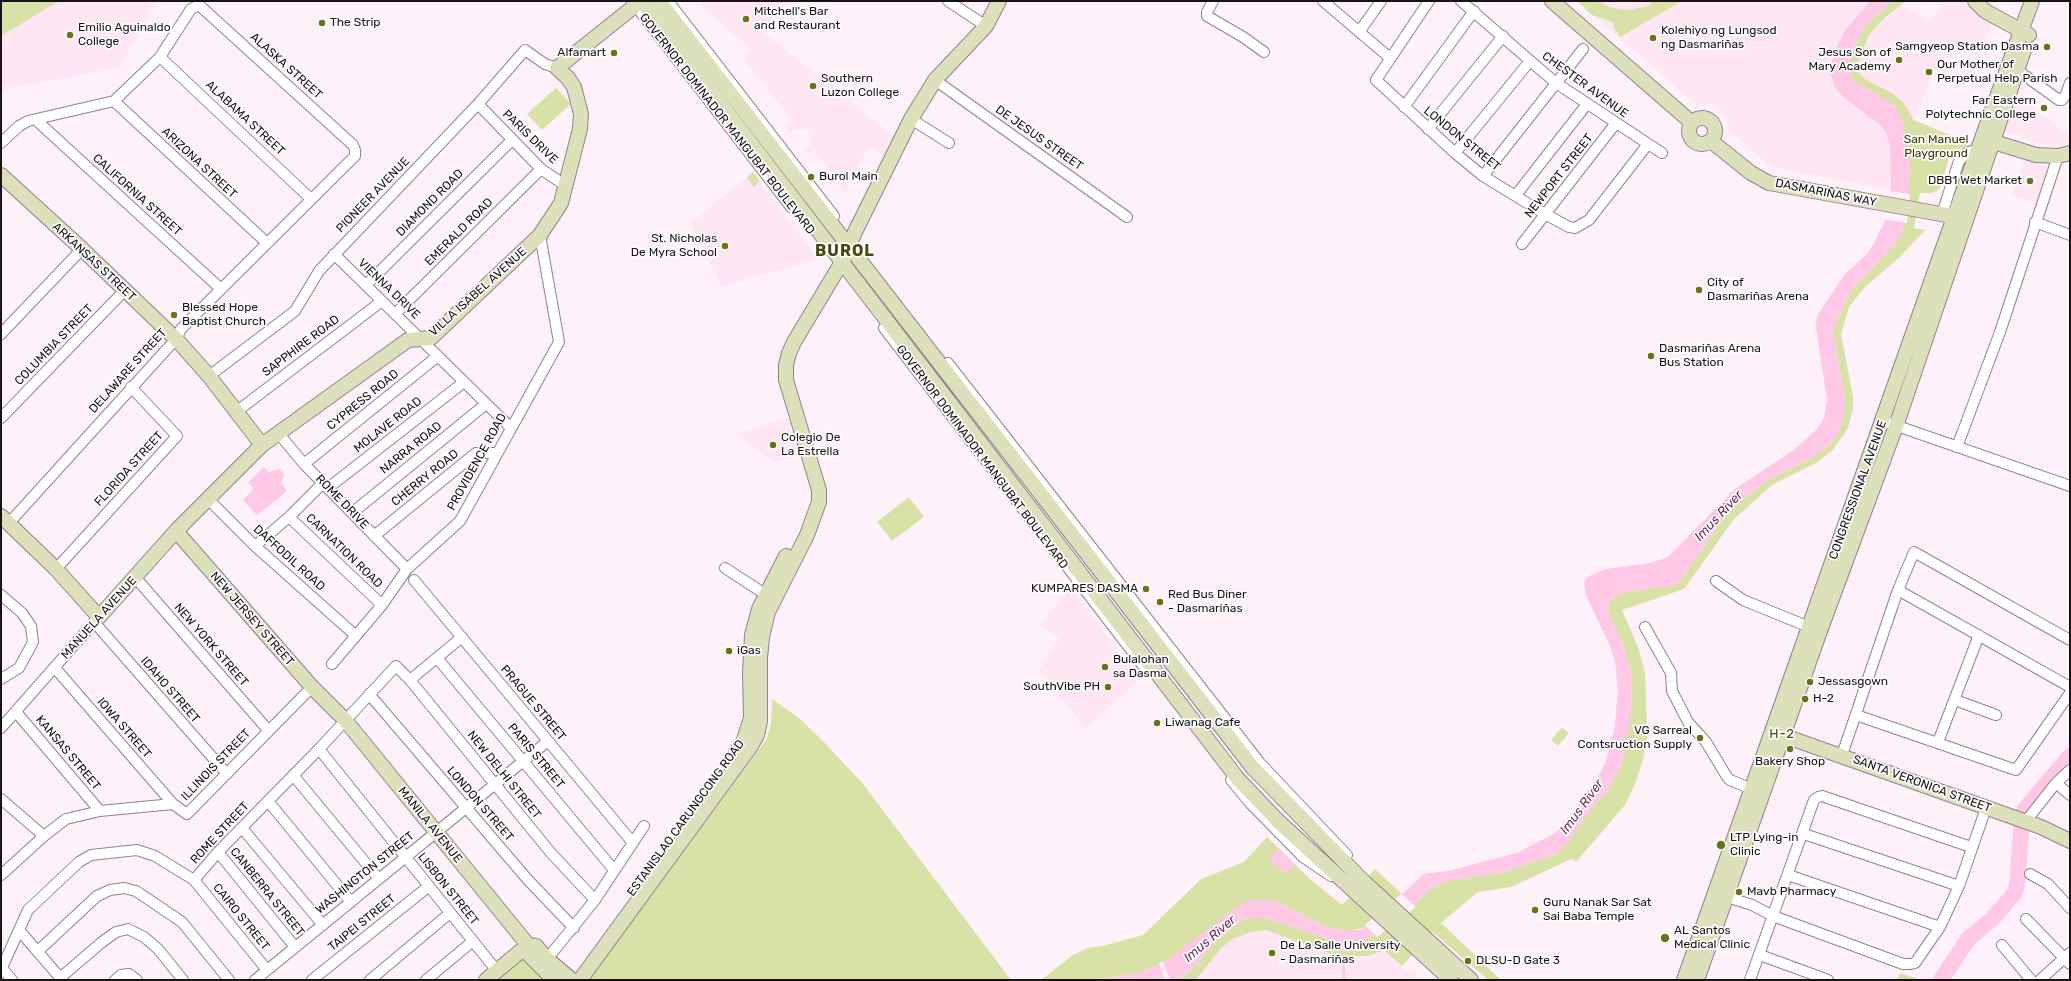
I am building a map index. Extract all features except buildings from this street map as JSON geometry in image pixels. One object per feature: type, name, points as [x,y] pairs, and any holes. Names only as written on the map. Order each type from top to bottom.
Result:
[{"type":"street","name":"GOVERNOR DOMINADOR MANGUBAT BOULEVARD","points":[[659,1],[1260,763],[1360,868],[1359,886]]},
{"type":"street","name":"GOVERNOR DOMINADOR MANGUBAT BOULEVARD","points":[[668,1],[968,400],[1253,768],[1359,886]]},
{"type":"street","points":[[948,1],[986,26]]},
{"type":"street","name":"ESTANISLAO CARUNGCONG ROAD","points":[[573,980],[742,743],[751,718],[750,673],[752,635],[759,609],[770,597],[807,535],[819,502],[819,490],[786,380],[786,365],[794,342],[850,242],[911,119],[935,80],[986,26],[999,1]]},
{"type":"street","points":[[1213,1],[1207,12],[1207,16],[1243,37],[1264,52]]},
{"type":"street","points":[[1359,32],[1380,1]]},
{"type":"street","points":[[1327,2],[1390,58],[1429,1]]},
{"type":"street","name":"CHESTER AVENUE","points":[[1461,1],[1556,83],[1662,153]]},
{"type":"street","name":"DASMARIÑAS WAY","points":[[1552,1],[1692,122],[1702,117],[1710,120],[1715,130],[1711,141],[1751,173],[1769,183],[1954,216]]},
{"type":"street","points":[[1975,1],[1985,11],[2026,34]]},
{"type":"street","name":"CONGRESSIONAL AVENUE","points":[[1984,143],[2017,70],[2032,1]]},
{"type":"street","name":"CONGRESSIONAL AVENUE","points":[[1684,980],[1719,897],[1889,423],[1954,216],[2026,34],[2042,1]]},
{"type":"street","name":"GOVERNOR DOMINADOR MANGUBAT BOULEVARD","points":[[640,3],[1233,783],[1250,803],[1310,863],[1359,886]]},
{"type":"street","points":[[560,70],[640,3]]},
{"type":"street","name":"ALASKA STREET","points":[[160,57],[191,9],[195,6],[201,6],[353,145],[356,150],[355,156]]},
{"type":"street","points":[[1404,107],[1474,11]]},
{"type":"street","points":[[1428,129],[1503,36]]},
{"type":"street","points":[[1483,176],[1583,49]]},
{"type":"street","name":"PIONEER AVENUE","points":[[209,376],[294,310],[319,271],[334,254],[478,104],[525,50],[545,64],[560,70]]},
{"type":"street","points":[[1,143],[19,126],[36,120],[114,101],[160,57]]},
{"type":"street","name":"ALABAMA STREET","points":[[160,57],[312,199]]},
{"type":"street","name":"LONDON STREET","points":[[1390,58],[1376,80],[1404,107],[1483,176],[1569,227],[1575,228],[1589,220],[1648,144]]},
{"type":"street","points":[[1455,153],[1530,61]]},
{"type":"street","name":"VILLA ISABEL AVENUE","points":[[197,508],[262,445],[408,340],[431,338],[540,235],[561,203],[579,137],[581,114],[574,87],[560,70]]},
{"type":"street","points":[[2017,70],[2059,100],[2062,100],[2066,94],[2070,83]]},
{"type":"street","name":"DE JESUS STREET","points":[[935,80],[1127,217]]},
{"type":"street","name":"ARIZONA STREET","points":[[114,101],[267,243]]},
{"type":"street","name":"PARIS DRIVE","points":[[478,104],[541,169],[566,186]]},
{"type":"street","points":[[1516,195],[1587,104]]},
{"type":"street","points":[[911,119],[949,143]]},
{"type":"street","name":"CALIFORNIA STREET","points":[[36,120],[221,289]]},
{"type":"street","name":"NEWPORT STREET","points":[[1522,244],[1616,123]]},
{"type":"street","name":"DIAMOND ROAD","points":[[366,285],[512,140]]},
{"type":"street","points":[[1954,216],[1959,161],[1968,153],[1984,143],[2025,153],[2064,155],[2035,222],[2000,332],[1957,447]]},
{"type":"street","name":"DELAWARE STREET","points":[[5,520],[176,340],[181,329],[355,156]]},
{"type":"street","name":"EMERALD ROAD","points":[[395,314],[541,169]]},
{"type":"street","name":"ARKANSAS STREET","points":[[1,176],[125,290],[186,350],[209,376]]},
{"type":"street","points":[[2035,222],[2070,236]]},
{"type":"street","name":"PROVIDENCE ROAD","points":[[332,664],[355,635],[382,605],[407,569],[460,521],[510,427],[559,342],[540,235]]},
{"type":"street","points":[[1,334],[82,249]]},
{"type":"street","name":"VIENNA DRIVE","points":[[334,254],[510,427]]},
{"type":"street","name":"GOVERNOR DOMINADOR MANGUBAT BOULEVARD","points":[[838,263],[956,410],[1238,778],[1278,821],[1359,886],[1422,944],[1471,980]]},
{"type":"street","name":"COLUMBIA STREET","points":[[1,418],[125,290]]},
{"type":"street","name":"SAPPHIRE ROAD","points":[[236,412],[382,301]]},
{"type":"street","name":"CYPRESS ROAD","points":[[304,464],[438,356]]},
{"type":"street","points":[[209,376],[262,445]]},
{"type":"street","name":"MOLAVE ROAD","points":[[255,546],[325,486],[464,382]]},
{"type":"street","name":"FLORIDA STREET","points":[[56,569],[177,436],[131,387]]},
{"type":"street","points":[[956,410],[968,400]]},
{"type":"street","name":"NARRA ROAD","points":[[352,513],[486,404]]},
{"type":"street","points":[[1889,423],[2070,486]]},
{"type":"street","name":"ROME DRIVE","points":[[279,434],[304,464],[407,569]]},
{"type":"street","name":"CHERRY ROAD","points":[[374,536],[476,453],[496,453]]},
{"type":"street","name":"DAFFODIL ROAD","points":[[207,498],[255,546],[355,635]]},
{"type":"street","name":"MANUELA AVENUE","points":[[1,728],[197,508]]},
{"type":"street","name":"CARNATION ROAD","points":[[289,516],[382,605]]},
{"type":"street","points":[[5,520],[56,569],[97,620]]},
{"type":"street","name":"NEW JERSEY STREET","points":[[176,531],[330,707]]},
{"type":"street","points":[[1842,755],[1898,590],[1912,554],[1916,552],[2070,640]]},
{"type":"street","points":[[724,568],[770,597]]},
{"type":"street","name":"NEW YORK STREET","points":[[135,577],[268,730]]},
{"type":"street","name":"PRAGUE STREET","points":[[414,580],[633,843]]},
{"type":"street","points":[[1716,581],[1743,600],[1814,629]]},
{"type":"street","points":[[1898,590],[2070,688]]},
{"type":"street","points":[[1,595],[22,613],[31,626],[33,642],[19,668],[1,679]]},
{"type":"street","name":"IDAHO STREET","points":[[97,620],[227,774]]},
{"type":"street","points":[[1645,627],[1671,673],[1672,691],[1688,722],[1706,742],[1727,777],[1730,780],[1752,789]]},
{"type":"street","points":[[1938,742],[1979,635]]},
{"type":"street","points":[[410,680],[462,637]]},
{"type":"street","name":"PARIS STREET","points":[[437,658],[614,870]]},
{"type":"street","name":"NEW DELHI STREET","points":[[394,667],[398,667],[410,680],[551,853],[595,900]]},
{"type":"street","name":"ROME STREET","points":[[1,969],[28,910],[38,898],[79,862],[91,855],[137,850],[155,856],[194,880],[218,852],[319,749],[394,667]]},
{"type":"street","name":"IOWA STREET","points":[[55,668],[173,804]]},
{"type":"street","name":"ILLINOIS STREET","points":[[3,869],[66,820],[100,811],[173,804],[187,814],[312,687]]},
{"type":"street","name":"LONDON STREET","points":[[369,694],[528,880],[574,928]]},
{"type":"street","points":[[1856,715],[2016,770],[2070,694]]},
{"type":"street","points":[[1955,700],[1996,715]]},
{"type":"street","name":"MANILA AVENUE","points":[[330,707],[345,720],[528,945],[528,954],[573,980]]},
{"type":"street","name":"KANSAS STREET","points":[[16,712],[100,811]]},
{"type":"street","name":"CONGRESSIONAL AVENUE","points":[[1697,980],[1719,897],[1752,789],[1778,734]]},
{"type":"street","name":"SANTA VERONICA STREET","points":[[1778,734],[1842,755],[1986,808],[2021,819],[2070,841]]},
{"type":"street","name":"WASHINGTON STREET","points":[[255,980],[548,741]]},
{"type":"street","name":"LISBON STREET","points":[[319,749],[497,971]]},
{"type":"street","points":[[2021,819],[2070,770]]},
{"type":"street","points":[[293,775],[379,879]]},
{"type":"street","points":[[2056,783],[2070,795]]},
{"type":"street","points":[[1750,980],[1804,834],[1814,800],[1822,796],[1972,847]]},
{"type":"street","points":[[1,799],[44,836]]},
{"type":"street","points":[[268,800],[351,902]]},
{"type":"street","points":[[1719,897],[1751,910],[1760,911],[1908,964],[1915,963],[1940,927],[1959,886],[1986,808]]},
{"type":"street","points":[[544,963],[574,928],[595,900],[644,826]]},
{"type":"street","points":[[242,828],[323,925]]},
{"type":"street","points":[[1804,834],[1959,886]]},
{"type":"street","name":"CANBERRA STREET","points":[[218,852],[295,948]]},
{"type":"street","points":[[2030,874],[2048,884],[2070,908]]},
{"type":"street","points":[[1788,875],[1940,927]]},
{"type":"street","name":"CAIRO STREET","points":[[194,880],[267,970]]},
{"type":"street","name":"TAIPEI STREET","points":[[312,980],[429,886]]},
{"type":"street","points":[[38,951],[97,896],[110,890],[124,888],[136,891],[182,922],[229,980]]},
{"type":"street","points":[[370,980],[450,913]]},
{"type":"street","points":[[2026,919],[2068,958],[2040,980]]},
{"type":"street","points":[[19,930],[61,979],[111,935],[128,929],[144,937],[158,949],[183,980]]},
{"type":"street","points":[[426,980],[473,941]]},
{"type":"street","name":"GOVERNOR DOMINADOR MANGUBAT BOULEVARD","points":[[1422,944],[1451,980]]},
{"type":"street","points":[[486,980],[528,945]]},
{"type":"street","points":[[2002,945],[2031,980]]},
{"type":"street","points":[[1760,955],[1828,980]]},
{"type":"street","name":"MANILA AVENUE","points":[[544,963],[554,980]]},
{"type":"street","points":[[1,969],[12,980]]},
{"type":"street","points":[[115,980],[121,975],[129,974],[137,980]]},
{"type":"shaded area","name":"Emilio Aguinaldo College","points":[[1,1],[158,1],[119,68],[1,90]]},
{"type":"shaded area","points":[[704,1],[789,1],[764,33],[898,139],[888,159],[869,146],[846,193],[814,150],[809,154],[804,151],[810,147],[811,137],[807,130],[796,129],[790,133],[785,126],[792,120],[744,60],[751,49],[701,5]]},
{"type":"shaded area","points":[[1577,1],[1870,1],[1846,29],[1835,50],[1830,63],[1830,78],[1843,97],[1878,123],[1886,132],[1890,147],[1891,190],[1771,167],[1730,132],[1726,117],[1718,108],[1710,104],[1696,104]]},
{"type":"shaded area","name":"Jesus Son of Mary Academy","points":[[1944,1],[1960,1],[1992,22],[1979,56],[1946,43],[1914,120],[1903,102],[1892,93],[1865,79],[1859,73],[1858,65],[1869,35],[1901,5],[1930,22]]},
{"type":"shaded area","points":[[2018,96],[2070,136],[2070,144],[2055,146],[2044,145],[2005,131]]},
{"type":"shaded area","name":"DBB1 Wet Market","points":[[2024,159],[2048,166],[2037,204],[2012,196]]},
{"type":"shaded area","points":[[753,172],[818,259],[721,287],[690,223]]},
{"type":"shaded area","name":"Colegio De La Estrella","points":[[787,418],[798,455],[775,462],[736,434]]},
{"type":"shaded area","points":[[1070,587],[1140,679],[1086,728],[1039,671],[1059,638],[1039,625]]},
{"type":"shaded area","name":"De La Salle University - Dasmariñas","points":[[1266,930],[1339,957],[1368,956],[1384,950],[1407,971],[1411,967],[1418,974],[1414,978],[1416,980],[1196,980],[1221,948],[1233,939],[1251,932]]},
{"type":"green space","points":[[1,1],[59,1],[1,36]]},
{"type":"green space","points":[[1577,1],[1597,1],[1612,8],[1628,10],[1651,4],[1649,1],[1682,1],[1620,37],[1613,26],[1615,23],[1592,15]]},
{"type":"green space","name":"San Manuel Playground","points":[[1893,1],[1906,1],[1884,19],[1869,35],[1858,64],[1859,73],[1865,79],[1892,93],[1903,102],[1914,120],[1971,144],[1953,152],[1949,158],[1941,186],[1938,190],[1932,193],[1920,193],[1914,228],[1925,230],[1901,256],[1865,287],[1849,307],[1841,334],[1853,397],[1853,409],[1848,428],[1833,450],[1816,463],[1772,485],[1734,519],[1684,589],[1622,610],[1638,647],[1645,673],[1647,738],[1643,759],[1636,782],[1625,805],[1576,862],[1571,859],[1511,887],[1478,892],[1441,923],[1501,980],[1488,980],[1433,932],[1402,966],[1384,950],[1368,956],[1339,957],[1266,930],[1251,932],[1233,939],[1221,948],[1196,980],[1178,980],[1190,971],[1220,937],[1239,922],[1247,918],[1266,918],[1337,942],[1349,943],[1370,938],[1414,905],[1428,891],[1446,881],[1502,873],[1556,854],[1596,803],[1607,793],[1622,763],[1632,705],[1632,675],[1625,649],[1610,617],[1608,609],[1610,600],[1623,592],[1673,586],[1679,583],[1729,510],[1768,480],[1810,459],[1828,446],[1836,437],[1845,399],[1833,331],[1851,290],[1896,243],[1902,234],[1888,101],[1853,80],[1849,73],[1852,53],[1866,25]]},
{"type":"green space","points":[[556,88],[571,104],[542,130],[527,114]]},
{"type":"green space","points":[[753,172],[760,181],[754,187],[747,178]]},
{"type":"green space","points":[[909,497],[924,517],[892,541],[877,522]]},
{"type":"green space","points":[[772,699],[799,718],[823,741],[863,784],[1011,980],[589,980],[766,740],[771,724]]},
{"type":"green space","points":[[1562,727],[1569,733],[1558,746],[1551,740]]},
{"type":"green space","points":[[1267,837],[1310,879],[1342,905],[1375,869],[1403,895],[1366,927],[1350,931],[1326,927],[1275,901],[1237,907],[1173,957],[1152,969],[1136,974],[1092,980],[1041,980],[1073,955],[1087,948],[1103,946],[1143,935],[1201,879],[1244,862]]},
{"type":"green space","points":[[523,959],[546,980],[497,979]]},
{"type":"green space","points":[[1900,973],[1918,979],[1918,980],[1897,980]]},
{"type":"water","name":"Imus River","points":[[1870,1],[1893,1],[1866,25],[1852,53],[1849,73],[1853,80],[1889,101],[1899,111],[1904,124],[1911,172],[1905,224],[1902,234],[1896,243],[1851,290],[1833,331],[1845,399],[1845,409],[1841,426],[1836,437],[1828,446],[1810,459],[1768,480],[1729,510],[1679,583],[1673,586],[1623,592],[1610,600],[1608,609],[1610,617],[1625,649],[1632,675],[1632,705],[1628,733],[1622,763],[1607,793],[1596,803],[1568,843],[1556,854],[1502,873],[1446,881],[1428,891],[1414,905],[1370,938],[1349,943],[1337,942],[1266,918],[1247,918],[1238,922],[1220,937],[1190,971],[1177,980],[1092,980],[1136,974],[1165,962],[1237,907],[1252,899],[1275,901],[1326,927],[1342,930],[1360,930],[1366,927],[1424,874],[1448,871],[1517,853],[1555,833],[1577,807],[1601,772],[1606,761],[1614,731],[1618,690],[1615,661],[1610,646],[1586,595],[1584,582],[1587,577],[1606,569],[1650,563],[1668,557],[1735,489],[1795,449],[1817,429],[1824,418],[1827,400],[1816,327],[1817,316],[1844,275],[1868,253],[1873,245],[1885,221],[1891,190],[1890,147],[1886,132],[1878,123],[1843,97],[1835,87],[1829,71],[1835,50],[1846,29]]},
{"type":"water","points":[[264,467],[269,472],[278,469],[282,471],[284,475],[281,483],[287,491],[257,515],[243,500],[254,489],[248,483]]},
{"type":"water","points":[[1278,849],[1295,865],[1286,874],[1269,859]]},
{"type":"pier","points":[[1889,191],[1910,194],[1907,223],[1883,219]]},
{"type":"pier","points":[[1401,894],[1416,907],[1377,937],[1365,925]]},
{"type":"pier","points":[[1163,961],[1170,980],[1165,980],[1159,963]]},
{"type":"waterway","points":[[1941,980],[1968,939],[1992,919],[2014,894],[2017,886],[2022,819],[2025,809],[2070,756]]},
{"type":"waterway","points":[[1343,941],[1344,980]]},
{"type":"place","name":"Mitchell's Bar and Restaurant","points":[[746,19]]},
{"type":"place","name":"The Strip","points":[[322,23]]},
{"type":"place","name":"Emilio Aguinaldo College","points":[[70,35]]},
{"type":"place","name":"Kolehiyo ng Lungsod ng Dasmariñas","points":[[1653,38]]},
{"type":"place","name":"Samgyeop Station Dasma","points":[[2047,47]]},
{"type":"place","name":"Alfamart","points":[[614,53]]},
{"type":"place","name":"Jesus Son of Mary Academy","points":[[1899,60]]},
{"type":"place","name":"Our Mother of Perpetual Help Parish","points":[[1929,72]]},
{"type":"place","name":"Southern Luzon College","points":[[813,86]]},
{"type":"place","name":"Far Eastern Polytechnic College","points":[[2044,108]]},
{"type":"place","name":"Burol Main","points":[[811,177]]},
{"type":"place","name":"DBB1 Wet Market","points":[[2030,181]]},
{"type":"place","name":"St. Nicholas De Myra School","points":[[725,246]]},
{"type":"place","name":"City of Dasmariñas Arena","points":[[1699,290]]},
{"type":"place","name":"Blessed Hope Baptist Church","points":[[174,315]]},
{"type":"place","name":"Dasmariñas Arena Bus Station","points":[[1651,356]]},
{"type":"place","name":"Colegio De La Estrella","points":[[773,445]]},
{"type":"place","name":"KUMPARES DASMA","points":[[1146,589]]},
{"type":"place","name":"Red Bus Diner - Dasmariñas","points":[[1160,602]]},
{"type":"place","name":"iGas","points":[[729,651]]},
{"type":"place","name":"Bulalohan sa Dasma","points":[[1105,667]]},
{"type":"place","name":"Jessasgown","points":[[1810,682]]},
{"type":"place","name":"SouthVibe PH","points":[[1108,687]]},
{"type":"place","name":"H-2","points":[[1805,699]]},
{"type":"place","name":"Liwanag Cafe","points":[[1157,723]]},
{"type":"place","name":"VG Sarreal Contsruction Supply","points":[[1700,738]]},
{"type":"place","name":"Bakery Shop","points":[[1790,749]]},
{"type":"place","name":"LTP Lying-in Clinic","points":[[1721,845]]},
{"type":"place","name":"Mavb Pharmacy","points":[[1739,892]]},
{"type":"place","name":"Guru Nanak Sar Sat Sai Baba Temple","points":[[1535,910]]},
{"type":"place","name":"AL Santos Medical Clinic","points":[[1665,938]]},
{"type":"place","name":"De La Salle University - Dasmariñas","points":[[1272,953]]},
{"type":"place","name":"DLSU-D Gate 3","points":[[1468,961]]},
{"type":"district","name":"BUROL","points":[[845,251]]},
{"type":"district","name":"H-2","points":[[1782,734]]}]
